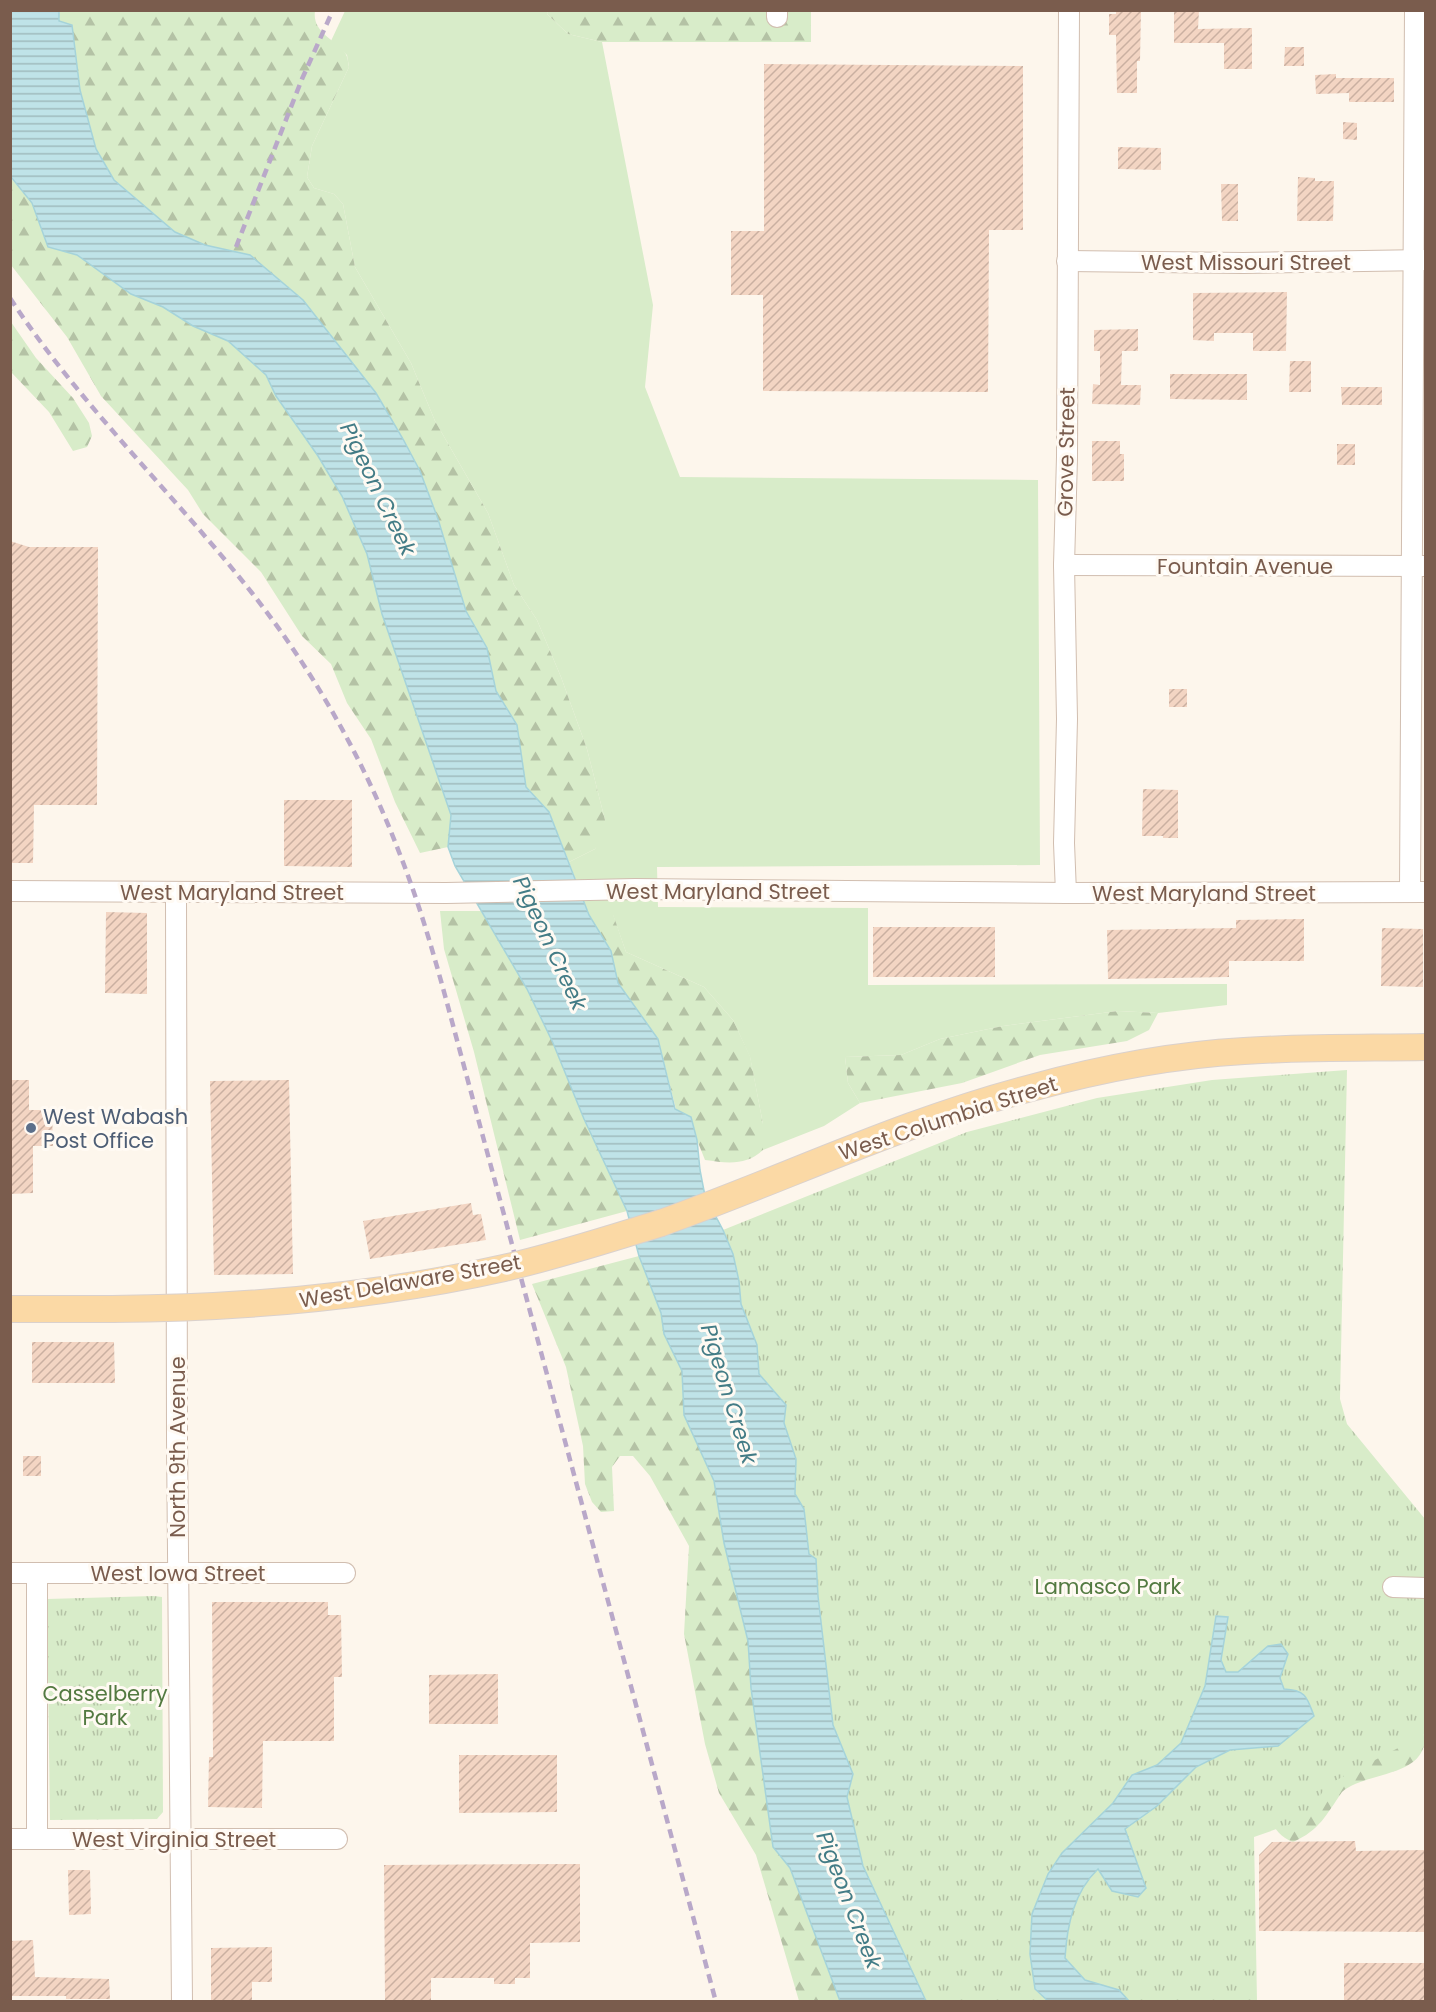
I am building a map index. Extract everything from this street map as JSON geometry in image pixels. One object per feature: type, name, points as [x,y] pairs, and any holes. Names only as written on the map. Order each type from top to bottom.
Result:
[{"type":"main road","name":"West Columbia Street","points":[[661,1223],[850,1149],[963,1109],[1029,1088],[1093,1073],[1158,1061],[1252,1050],[1425,1047]]},
{"type":"main road","name":"West Delaware Street","points":[[10,1309],[237,1306],[366,1293],[504,1268],[661,1223]]},
{"type":"street","name":"Grove Street","points":[[1066,893],[1064,565],[1069,10]]},
{"type":"street","points":[[1415,10],[1420,260],[1418,892]]},
{"type":"street","name":"West Missouri Street","points":[[1067,261],[1243,263],[1420,260]]},
{"type":"street","name":"Fountain Avenue","points":[[1064,565],[1419,567]]},
{"type":"street","name":"West Maryland Street","points":[[10,891],[176,893],[635,890],[1066,893],[1418,892]]},
{"type":"street","name":"North 9th Avenue","points":[[176,893],[182,2001]]},
{"type":"street","name":"West Iowa Street","points":[[10,1573],[345,1573]]},
{"type":"street","points":[[37,1573],[37,1839]]},
{"type":"street","points":[[1393,1587],[1425,1588]]},
{"type":"street","name":"West Virginia Street","points":[[10,1839],[337,1839]]},
{"type":"green space","points":[[548,10],[811,11],[811,42],[602,42],[568,34],[547,14]]},
{"type":"green space","points":[[59,11],[315,11],[320,30],[346,55],[349,67],[312,146],[307,177],[314,188],[334,194],[343,204],[355,267],[411,363],[435,421],[488,513],[514,585],[537,620],[587,749],[605,820],[604,835],[595,849],[569,862],[549,812],[526,787],[517,725],[496,691],[487,648],[466,611],[438,519],[420,471],[376,393],[303,300],[250,255],[205,245],[175,232],[114,180],[96,150],[80,90],[72,25],[59,22]]},
{"type":"green space","points":[[345,11],[548,11],[547,14],[568,34],[602,42],[653,305],[645,387],[680,477],[1038,480],[1040,865],[657,867],[658,907],[868,908],[868,985],[1227,984],[1227,1005],[1158,1013],[1118,1011],[1003,1026],[940,1039],[901,1055],[845,1057],[848,1083],[860,1103],[824,1126],[763,1150],[763,1124],[750,1057],[733,1020],[704,987],[626,952],[613,915],[589,915],[569,862],[595,849],[605,820],[587,749],[561,677],[537,620],[514,585],[488,513],[435,421],[411,363],[355,267],[343,204],[334,194],[314,188],[307,177],[312,146],[349,67],[347,55],[331,41]]},
{"type":"green space","points":[[10,177],[32,203],[48,247],[77,255],[131,294],[163,307],[193,326],[228,341],[266,375],[276,396],[318,456],[342,496],[367,554],[382,614],[451,815],[448,847],[420,853],[395,802],[371,739],[347,703],[331,664],[302,636],[261,572],[203,514],[188,490],[101,396],[67,337],[11,265]]},
{"type":"green space","points":[[11,322],[36,358],[73,398],[89,423],[92,436],[87,447],[73,451],[49,412],[11,372]]},
{"type":"green space","points":[[440,911],[481,911],[527,989],[627,1211],[520,1240],[474,1052],[444,949]]},
{"type":"green space","points":[[613,914],[626,952],[704,987],[733,1020],[750,1056],[763,1124],[763,1150],[757,1155],[736,1162],[705,1160],[697,1140],[676,1109],[658,1039],[618,983],[611,951],[589,915]]},
{"type":"green space","points":[[1118,1011],[1158,1013],[1149,1030],[1127,1041],[1040,1055],[962,1083],[860,1103],[848,1083],[845,1057],[901,1055],[940,1039],[1003,1026]]},
{"type":"green space","name":"Lamasco Park","points":[[1347,1070],[1340,1399],[1347,1424],[1425,1519],[1425,1734],[1327,1785],[1305,1819],[1254,1837],[1257,2001],[926,2001],[863,1866],[847,1797],[853,1774],[833,1725],[816,1559],[809,1555],[804,1509],[795,1494],[796,1459],[784,1423],[786,1405],[759,1374],[757,1345],[741,1304],[733,1254],[723,1230],[967,1132],[1097,1098],[1212,1080]]},
{"type":"green space","points":[[639,1256],[661,1313],[664,1334],[682,1371],[684,1415],[714,1481],[724,1543],[748,1641],[751,1688],[773,1847],[790,1868],[840,2001],[799,2001],[756,1855],[719,1793],[705,1744],[684,1634],[689,1546],[650,1476],[633,1456],[620,1456],[612,1467],[614,1511],[601,1512],[592,1502],[585,1484],[583,1446],[566,1367],[532,1284]]},
{"type":"green space","name":"Casselberry Park","points":[[162,1597],[163,1812],[157,1819],[50,1820],[47,1599]]},
{"type":"green space","points":[[1423,1734],[1425,1737],[1422,1750],[1415,1760],[1405,1767],[1352,1785],[1342,1792],[1322,1821],[1302,1837],[1293,1842],[1283,1837],[1273,1825],[1266,1811]]},
{"type":"water","name":"Pigeon Creek","points":[[11,11],[59,11],[59,21],[72,25],[80,90],[96,149],[114,180],[175,232],[205,245],[250,255],[303,300],[376,393],[420,471],[438,519],[466,611],[487,648],[496,691],[517,725],[526,787],[549,812],[589,915],[611,951],[618,983],[658,1039],[675,1109],[691,1117],[697,1140],[705,1196],[733,1254],[741,1304],[757,1345],[759,1374],[786,1405],[784,1423],[796,1459],[795,1494],[804,1509],[809,1554],[816,1559],[833,1725],[853,1774],[847,1797],[863,1866],[926,2001],[840,2001],[790,1868],[773,1847],[751,1688],[748,1641],[724,1543],[714,1481],[684,1415],[682,1371],[664,1334],[661,1313],[639,1256],[627,1211],[584,1119],[553,1043],[527,989],[455,866],[448,847],[451,815],[382,614],[367,554],[342,496],[318,456],[276,396],[266,375],[228,341],[193,326],[163,307],[131,294],[77,255],[48,247],[32,203],[11,177]]},
{"type":"water","points":[[1216,1616],[1228,1617],[1221,1660],[1226,1672],[1238,1672],[1268,1646],[1281,1644],[1288,1654],[1280,1678],[1284,1689],[1297,1691],[1305,1696],[1314,1716],[1278,1746],[1230,1750],[1196,1767],[1157,1806],[1125,1829],[1146,1888],[1138,1897],[1112,1891],[1098,1869],[1083,1888],[1073,1910],[1065,1958],[1085,1980],[1119,1990],[1129,2001],[1048,2001],[1035,1989],[1030,1954],[1032,1914],[1048,1874],[1062,1853],[1113,1803],[1132,1775],[1157,1765],[1181,1743],[1205,1686]]},
{"type":"building","points":[[1116,10],[1141,10],[1137,93],[1117,93],[1116,35],[1109,35],[1109,14],[1116,14]]},
{"type":"building","points":[[1174,10],[1199,10],[1198,29],[1252,28],[1252,69],[1224,69],[1224,43],[1174,43]]},
{"type":"building","points":[[1285,47],[1304,47],[1304,66],[1284,66]]},
{"type":"building","points":[[764,64],[1023,66],[1023,230],[989,230],[988,392],[763,391],[763,295],[731,295],[731,231],[764,231]]},
{"type":"building","points":[[1336,74],[1336,78],[1394,78],[1394,102],[1349,102],[1349,93],[1316,94],[1315,75]]},
{"type":"building","points":[[1343,122],[1357,123],[1357,140],[1343,139]]},
{"type":"building","points":[[1118,147],[1161,148],[1161,170],[1118,169]]},
{"type":"building","points":[[1298,177],[1315,178],[1315,181],[1334,181],[1333,221],[1297,221]]},
{"type":"building","points":[[1221,184],[1238,184],[1238,221],[1222,221]]},
{"type":"building","points":[[1287,292],[1286,351],[1253,351],[1253,333],[1214,333],[1214,341],[1193,340],[1193,293]]},
{"type":"building","points":[[1138,329],[1138,351],[1122,351],[1121,385],[1141,385],[1140,405],[1092,404],[1093,384],[1100,385],[1100,351],[1094,351],[1094,330]]},
{"type":"building","points":[[1290,361],[1311,361],[1311,392],[1289,392]]},
{"type":"building","points":[[1170,374],[1247,374],[1247,400],[1170,399]]},
{"type":"building","points":[[1341,387],[1382,387],[1382,405],[1342,405]]},
{"type":"building","points":[[1092,441],[1120,441],[1120,454],[1124,454],[1124,481],[1092,481]]},
{"type":"building","points":[[1337,444],[1355,444],[1355,465],[1337,465]]},
{"type":"building","points":[[10,541],[29,547],[98,547],[97,805],[34,805],[33,863],[10,863]]},
{"type":"building","points":[[1169,689],[1187,689],[1187,707],[1169,707]]},
{"type":"building","points":[[1143,789],[1178,790],[1178,838],[1142,836]]},
{"type":"building","points":[[284,800],[352,800],[352,867],[284,866]]},
{"type":"building","points":[[106,912],[147,913],[147,994],[105,993]]},
{"type":"building","points":[[1304,919],[1304,961],[1229,961],[1229,977],[1108,979],[1107,930],[1236,928],[1236,920]]},
{"type":"building","points":[[873,927],[995,927],[995,977],[873,977]]},
{"type":"building","points":[[1382,928],[1423,929],[1423,987],[1381,986]]},
{"type":"building","name":"West Wabash Post Office","points":[[10,1080],[29,1080],[29,1110],[52,1110],[53,1146],[33,1146],[33,1193],[10,1194]]},
{"type":"building","points":[[289,1080],[293,1274],[214,1275],[210,1081]]},
{"type":"building","points":[[471,1203],[473,1215],[481,1214],[486,1240],[370,1259],[363,1221]]},
{"type":"building","points":[[32,1342],[114,1342],[115,1383],[32,1383]]},
{"type":"building","points":[[23,1456],[41,1456],[41,1476],[23,1476]]},
{"type":"building","points":[[212,1602],[328,1602],[328,1615],[341,1615],[342,1677],[334,1677],[334,1741],[263,1741],[262,1808],[208,1807],[209,1757],[213,1757]]},
{"type":"building","points":[[498,1674],[498,1724],[429,1724],[429,1675]]},
{"type":"building","points":[[459,1755],[557,1755],[557,1812],[459,1813]]},
{"type":"building","points":[[1355,1841],[1356,1851],[1425,1850],[1425,1932],[1259,1931],[1259,1855],[1272,1842]]},
{"type":"building","points":[[580,1864],[580,1942],[530,1943],[530,1978],[515,1978],[515,1984],[494,1984],[494,1978],[431,1978],[431,2001],[385,2001],[384,1865]]},
{"type":"building","points":[[68,1870],[90,1870],[91,1914],[69,1915]]},
{"type":"building","points":[[33,1940],[35,1977],[109,1979],[110,1999],[10,1996],[10,1941]]},
{"type":"building","points":[[272,1947],[272,1982],[252,1982],[252,2001],[211,2001],[211,1948]]},
{"type":"building","points":[[1344,1963],[1425,1963],[1425,2001],[1344,2001]]},
{"type":"railway","points":[[236,247],[302,79],[333,10]]},
{"type":"railway","points":[[10,298],[66,375],[222,556],[274,622],[335,717],[385,818],[415,896],[442,984],[716,2002]]},
{"type":"place","name":"West Wabash Post Office","points":[[31,1128]]}]
